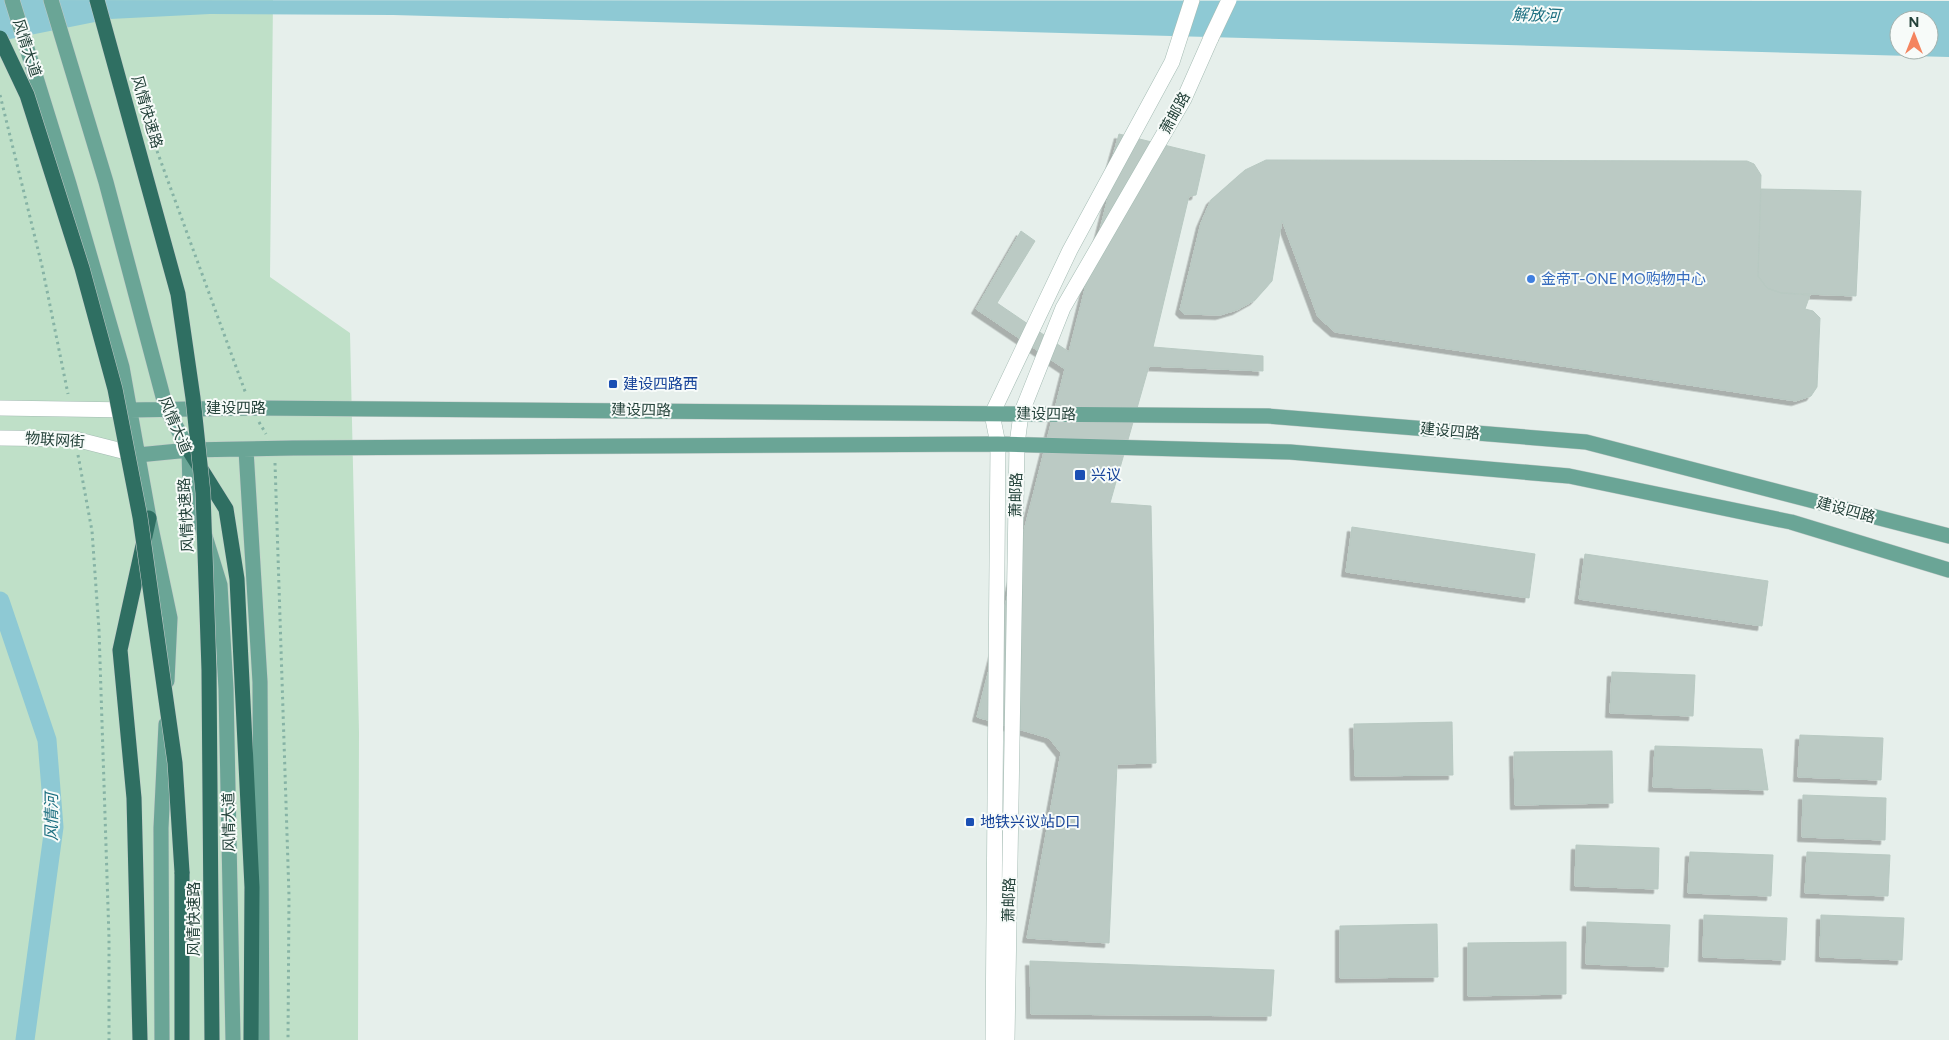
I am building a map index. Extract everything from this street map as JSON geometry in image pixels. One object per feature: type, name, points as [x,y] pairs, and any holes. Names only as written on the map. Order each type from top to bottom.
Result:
[{"type":"highway","name":"风情快速路","points":[[97,0],[178,294],[193,398],[203,493],[210,670],[212,1040]]},
{"type":"highway","name":"风情快速路","points":[[0,38],[27,95],[82,268],[115,389],[140,518],[175,763],[182,872],[182,1040]]},
{"type":"highway","points":[[189,450],[226,509],[237,579],[252,887],[255,1039]]},
{"type":"highway","points":[[140,1040],[134,798],[120,650],[149,518]]},
{"type":"main road","name":"风情大道","points":[[12,0],[32,60],[122,367],[149,518],[170,618],[161,828],[162,1040]]},
{"type":"main road","name":"风情大道","points":[[51,0],[72,62],[106,182],[166,408],[189,450],[190,487],[220,585],[226,689],[233,1040]]},
{"type":"main road","name":"建设四路","points":[[130,410],[166,408],[1268,416],[1586,442],[1949,536]]},
{"type":"main road","name":"建设四路","points":[[138,455],[189,450],[998,444],[1290,452],[1569,476],[1791,522],[1949,570]]},
{"type":"main road","points":[[246,450],[260,682],[255,1039]]},
{"type":"street","points":[[992,414],[1070,250],[1172,62],[1192,0]]},
{"type":"street","name":"萧邮路","points":[[1007,1040],[1017,444],[1021,414],[1063,308],[1184,98],[1229,0]]},
{"type":"street","name":"物联网街","points":[[0,408],[130,410]]},
{"type":"street","name":"萧邮路","points":[[992,414],[998,444],[993,1040]]},
{"type":"street","name":"物联网街","points":[[0,438],[75,439],[138,455]]},
{"type":"path","points":[[0,95],[42,266],[70,410]]},
{"type":"path","points":[[75,439],[92,531],[99,630],[109,938],[109,1040]]},
{"type":"green space","points":[[0,0],[273,0],[270,277],[350,333],[359,732],[358,1040],[0,1040]]},
{"type":"water","name":"解放河","points":[[0,0],[1949,1],[1949,57],[1939,57],[1939,10],[1889,10],[1889,55],[393,15],[210,14],[110,19],[0,41]]},
{"type":"building","name":"兴议","points":[[1119,134],[1205,155],[1196,195],[1189,196],[1153,347],[1263,356],[1263,371],[1149,366],[1110,503],[1151,506],[1156,763],[1117,764],[1109,943],[1027,938],[1061,753],[1049,738],[977,717],[1065,369],[976,309],[1021,231],[1035,241],[997,303],[1069,352],[1112,182],[1107,177]]},
{"type":"building","name":"金帝T-ONE MO购物中心","points":[[1266,160],[1747,161],[1754,164],[1761,175],[1758,276],[1767,288],[1781,293],[1810,295],[1805,309],[1813,311],[1820,318],[1817,387],[1811,396],[1796,401],[1335,332],[1318,317],[1282,220],[1272,281],[1255,300],[1237,310],[1220,315],[1184,314],[1180,310],[1201,223],[1211,200],[1245,170]]},
{"type":"building","points":[[1761,189],[1861,191],[1856,296],[1781,293],[1767,288],[1758,276]]},
{"type":"building","points":[[1352,527],[1535,554],[1529,598],[1346,572]]},
{"type":"building","points":[[1585,554],[1768,581],[1762,626],[1579,599]]},
{"type":"building","points":[[1612,672],[1695,675],[1693,716],[1610,713]]},
{"type":"building","points":[[1452,722],[1453,775],[1355,776],[1354,724]]},
{"type":"building","points":[[1800,735],[1883,738],[1881,780],[1798,777]]},
{"type":"building","points":[[1655,746],[1762,749],[1768,790],[1653,787]]},
{"type":"building","points":[[1612,751],[1613,803],[1515,805],[1514,752]]},
{"type":"building","points":[[1803,795],[1886,798],[1885,840],[1802,837]]},
{"type":"building","points":[[1576,845],[1659,848],[1658,889],[1575,886]]},
{"type":"building","points":[[1690,852],[1773,855],[1771,896],[1688,893]]},
{"type":"building","points":[[1807,852],[1890,855],[1888,896],[1805,893]]},
{"type":"building","points":[[1704,915],[1787,918],[1785,960],[1703,957]]},
{"type":"building","points":[[1821,915],[1904,918],[1902,960],[1820,957]]},
{"type":"building","points":[[1587,922],[1670,925],[1668,967],[1586,964]]},
{"type":"building","points":[[1437,924],[1438,977],[1340,978],[1340,926]]},
{"type":"building","points":[[1566,942],[1566,994],[1468,996],[1468,943]]},
{"type":"building","points":[[1030,961],[1274,970],[1271,1016],[1031,1014]]},
{"type":"waterway","name":"风情河","points":[[0,601],[47,740],[54,827],[25,1040]]},
{"type":"place","name":"金帝T-ONE MO购物中心","points":[[1531,279]]},
{"type":"place","name":"建设四路西","points":[[613,384]]},
{"type":"place","name":"兴议","points":[[1080,475]]},
{"type":"place","name":"地铁兴议站D口","points":[[970,822]]}]
